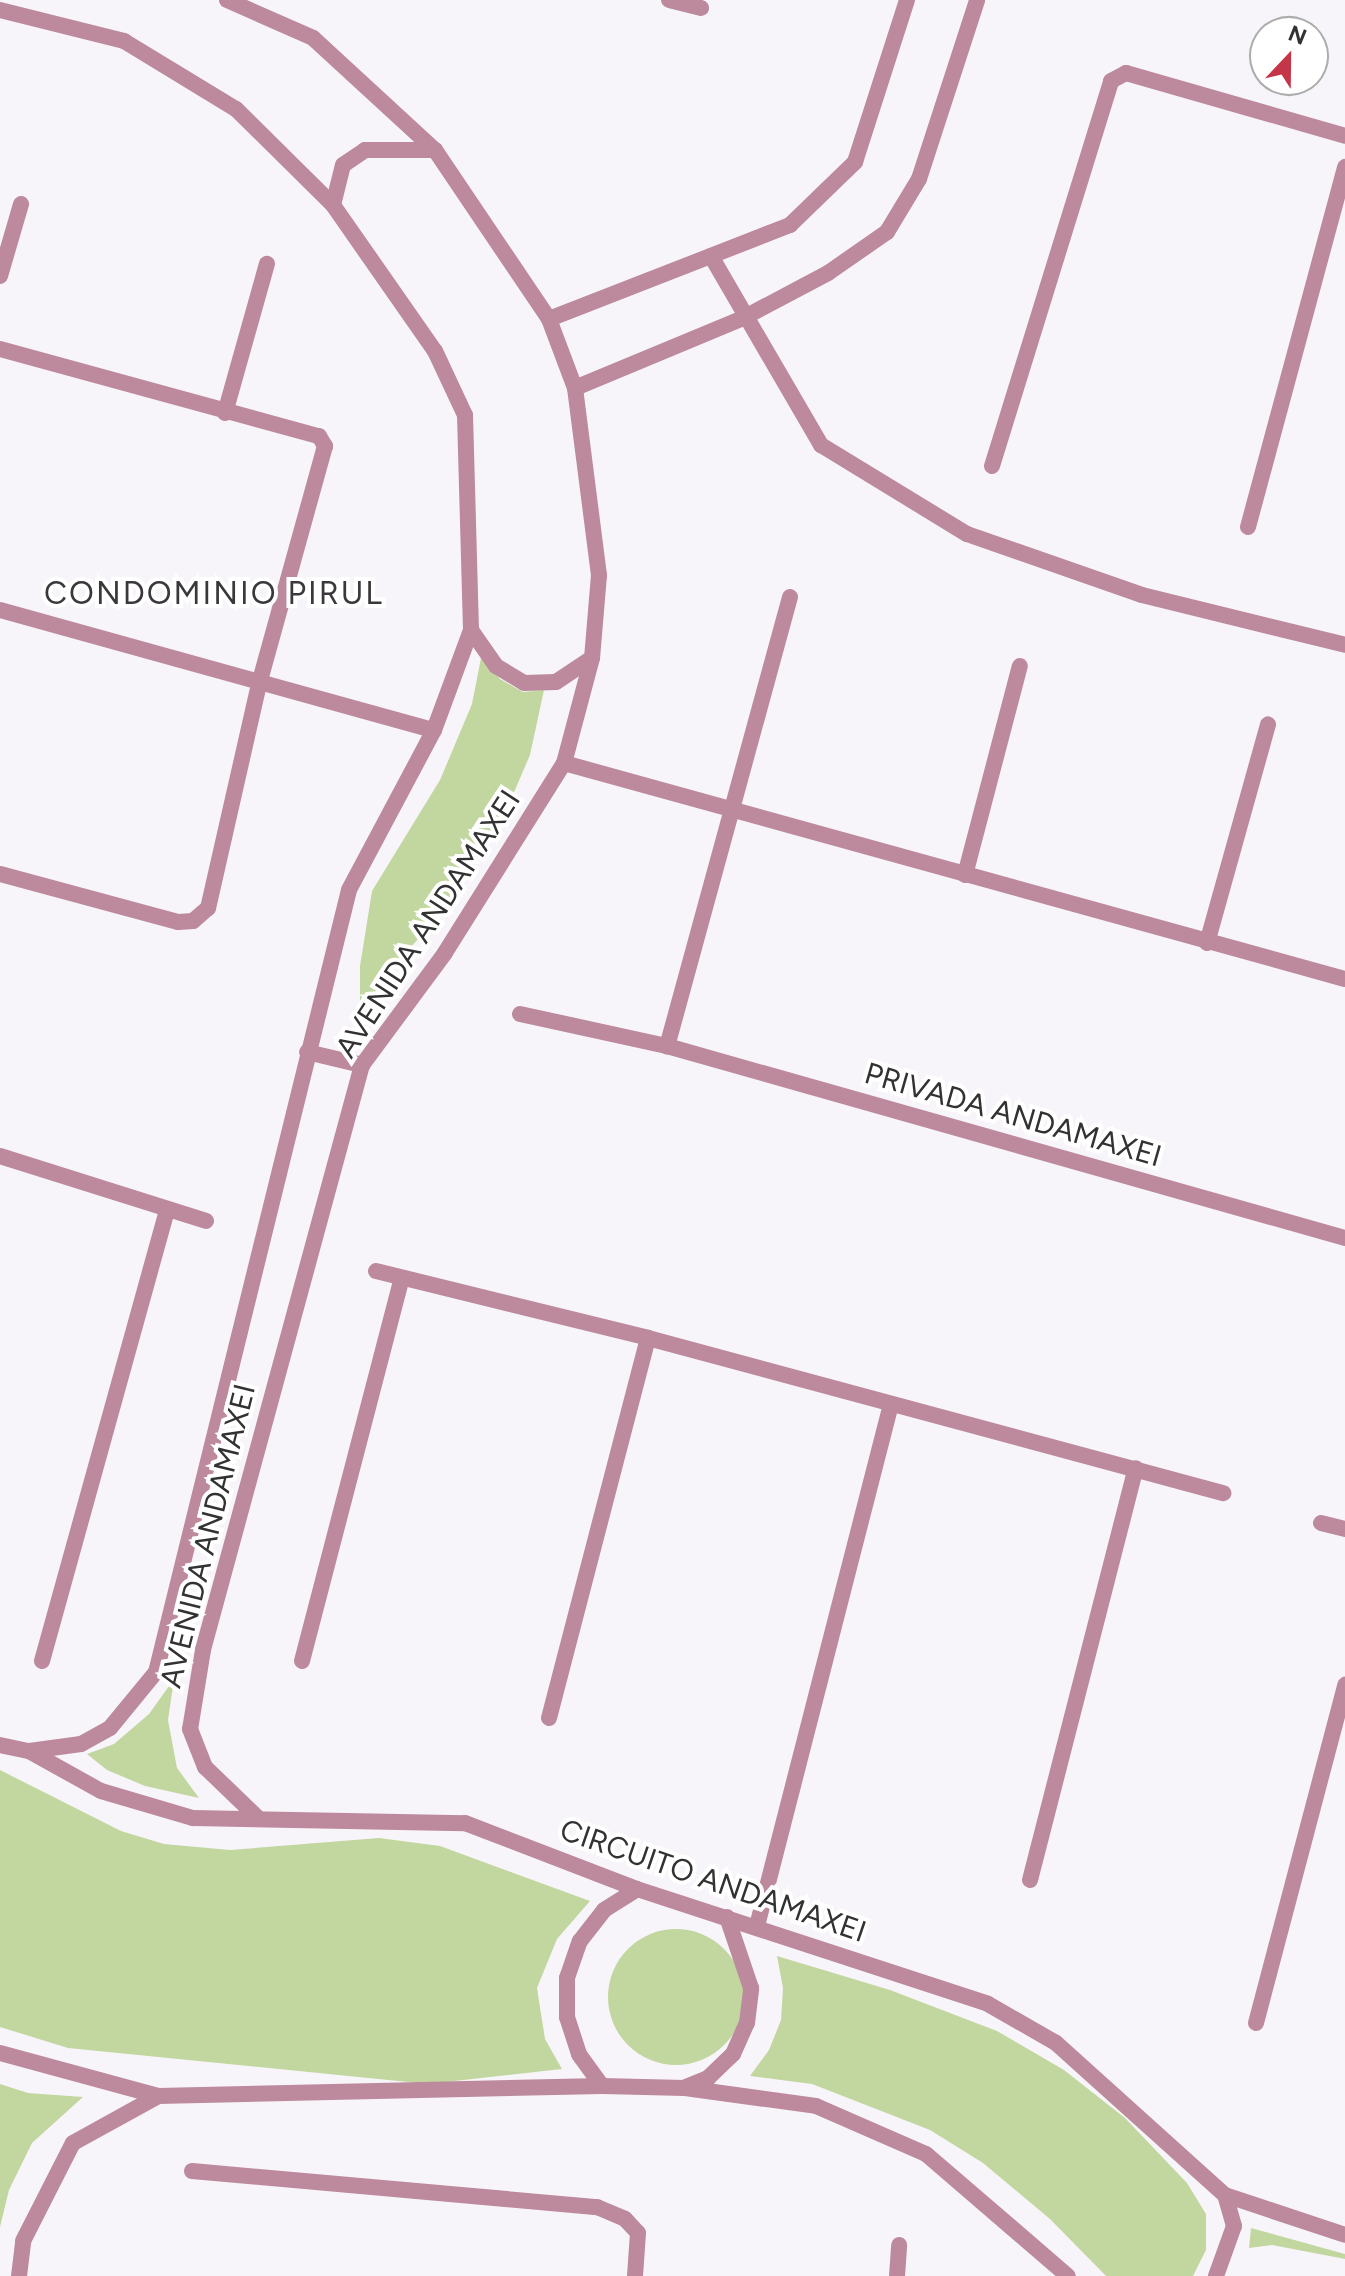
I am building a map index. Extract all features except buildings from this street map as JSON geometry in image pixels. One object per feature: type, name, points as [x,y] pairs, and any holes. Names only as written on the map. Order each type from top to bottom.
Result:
[{"type":"street","name":"AVENIDA ANDAMAXEI","points":[[227,0],[313,38],[435,150],[549,319],[575,388],[599,575],[592,658],[564,763],[445,953],[362,1065],[203,1650],[190,1729],[205,1767],[257,1817]]},
{"type":"street","points":[[669,0],[701,8]]},
{"type":"street","points":[[549,319],[790,225],[855,162],[907,0]]},
{"type":"street","points":[[575,388],[743,318],[828,273],[887,232],[919,179],[977,0]]},
{"type":"street","name":"AVENIDA ANDAMAXEI","points":[[0,10],[124,41],[236,109],[333,205],[435,351],[465,415],[471,630],[434,730],[349,890],[156,1672],[110,1728],[81,1744],[29,1751]]},
{"type":"street","points":[[992,466],[1111,81],[1126,73],[1345,136]]},
{"type":"street","points":[[333,205],[343,165],[365,150],[435,150]]},
{"type":"street","points":[[1248,527],[1345,167]]},
{"type":"street","points":[[0,276],[21,204]]},
{"type":"street","points":[[711,256],[743,318],[821,445],[967,534],[1142,595],[1345,645]]},
{"type":"street","points":[[225,413],[267,264]]},
{"type":"street","points":[[0,349],[225,413],[319,436],[325,446],[259,684],[208,908],[201,916],[178,922],[0,874]]},
{"type":"street","points":[[667,1046],[790,597]]},
{"type":"street","points":[[0,610],[434,730]]},
{"type":"street","points":[[471,630],[496,666],[524,683],[556,682],[592,658]]},
{"type":"street","points":[[965,875],[1020,666]]},
{"type":"street","points":[[1207,943],[1268,724]]},
{"type":"street","points":[[564,763],[1345,979]]},
{"type":"street","name":"PRIVADA ANDAMAXEI","points":[[520,1014],[667,1046],[1345,1238]]},
{"type":"street","points":[[307,1052],[362,1065]]},
{"type":"street","points":[[0,1156],[206,1221]]},
{"type":"street","points":[[42,1661],[167,1209]]},
{"type":"street","points":[[376,1271],[401,1281],[648,1338],[1223,1493]]},
{"type":"street","points":[[302,1661],[401,1281]]},
{"type":"street","points":[[549,1718],[648,1338]]},
{"type":"street","points":[[757,1926],[891,1404]]},
{"type":"street","points":[[1030,1880],[1136,1468]]},
{"type":"street","points":[[1321,1523],[1345,1529]]},
{"type":"street","points":[[1256,2023],[1345,1685]]},
{"type":"street","name":"CIRCUITO ANDAMAXEI","points":[[0,1745],[29,1751],[101,1791],[178,1813],[465,1823],[637,1889],[757,1926],[1002,2012],[1056,2043],[1225,2195],[1345,2235]]},
{"type":"street","points":[[602,2086],[579,2054],[571,2029],[567,1978],[580,1941],[604,1910],[637,1889]]},
{"type":"street","points":[[685,2088],[708,2078],[733,2054],[747,2023],[751,1988],[727,1917]]},
{"type":"street","points":[[0,2053],[158,2096],[602,2086],[685,2088],[816,2106],[926,2154],[1068,2276]]},
{"type":"street","points":[[19,2276],[23,2241],[73,2143],[158,2096]]},
{"type":"street","points":[[192,2171],[597,2207],[625,2219],[638,2233],[635,2276]]},
{"type":"street","points":[[1216,2276],[1234,2226],[1225,2195]]},
{"type":"street","points":[[897,2276],[899,2245]]},
{"type":"green space","points":[[481,658],[500,679],[523,692],[544,690],[530,755],[500,825],[450,904],[387,973],[360,1017],[360,966],[372,891],[440,780],[472,704]]},
{"type":"green space","points":[[174,1679],[168,1720],[177,1768],[199,1798],[145,1786],[107,1770],[87,1754],[114,1744],[149,1714]]},
{"type":"green space","points":[[0,1770],[121,1831],[164,1844],[230,1850],[379,1838],[440,1846],[590,1901],[557,1939],[537,1988],[545,2039],[562,2069],[428,2084],[68,2048],[0,2027]]},
{"type":"green space","points":[[676,1929],[702,1935],[724,1949],[738,1971],[744,1997],[738,2023],[724,2045],[702,2059],[676,2065],[650,2059],[628,2045],[614,2023],[608,1997],[614,1971],[628,1949],[650,1935]]},
{"type":"green space","points":[[777,1956],[890,1990],[997,2031],[1064,2070],[1125,2118],[1187,2183],[1206,2214],[1206,2250],[1193,2276],[1106,2276],[1050,2219],[983,2163],[930,2130],[812,2084],[750,2076],[769,2050],[781,2020],[783,1988]]},
{"type":"green space","points":[[0,2084],[28,2093],[83,2097],[32,2143],[9,2190],[0,2227]]},
{"type":"green space","points":[[1251,2228],[1345,2254],[1345,2259],[1272,2245],[1249,2248]]},
{"type":"district","name":"CONDOMINIO PIRUL","points":[[214,593]]}]
